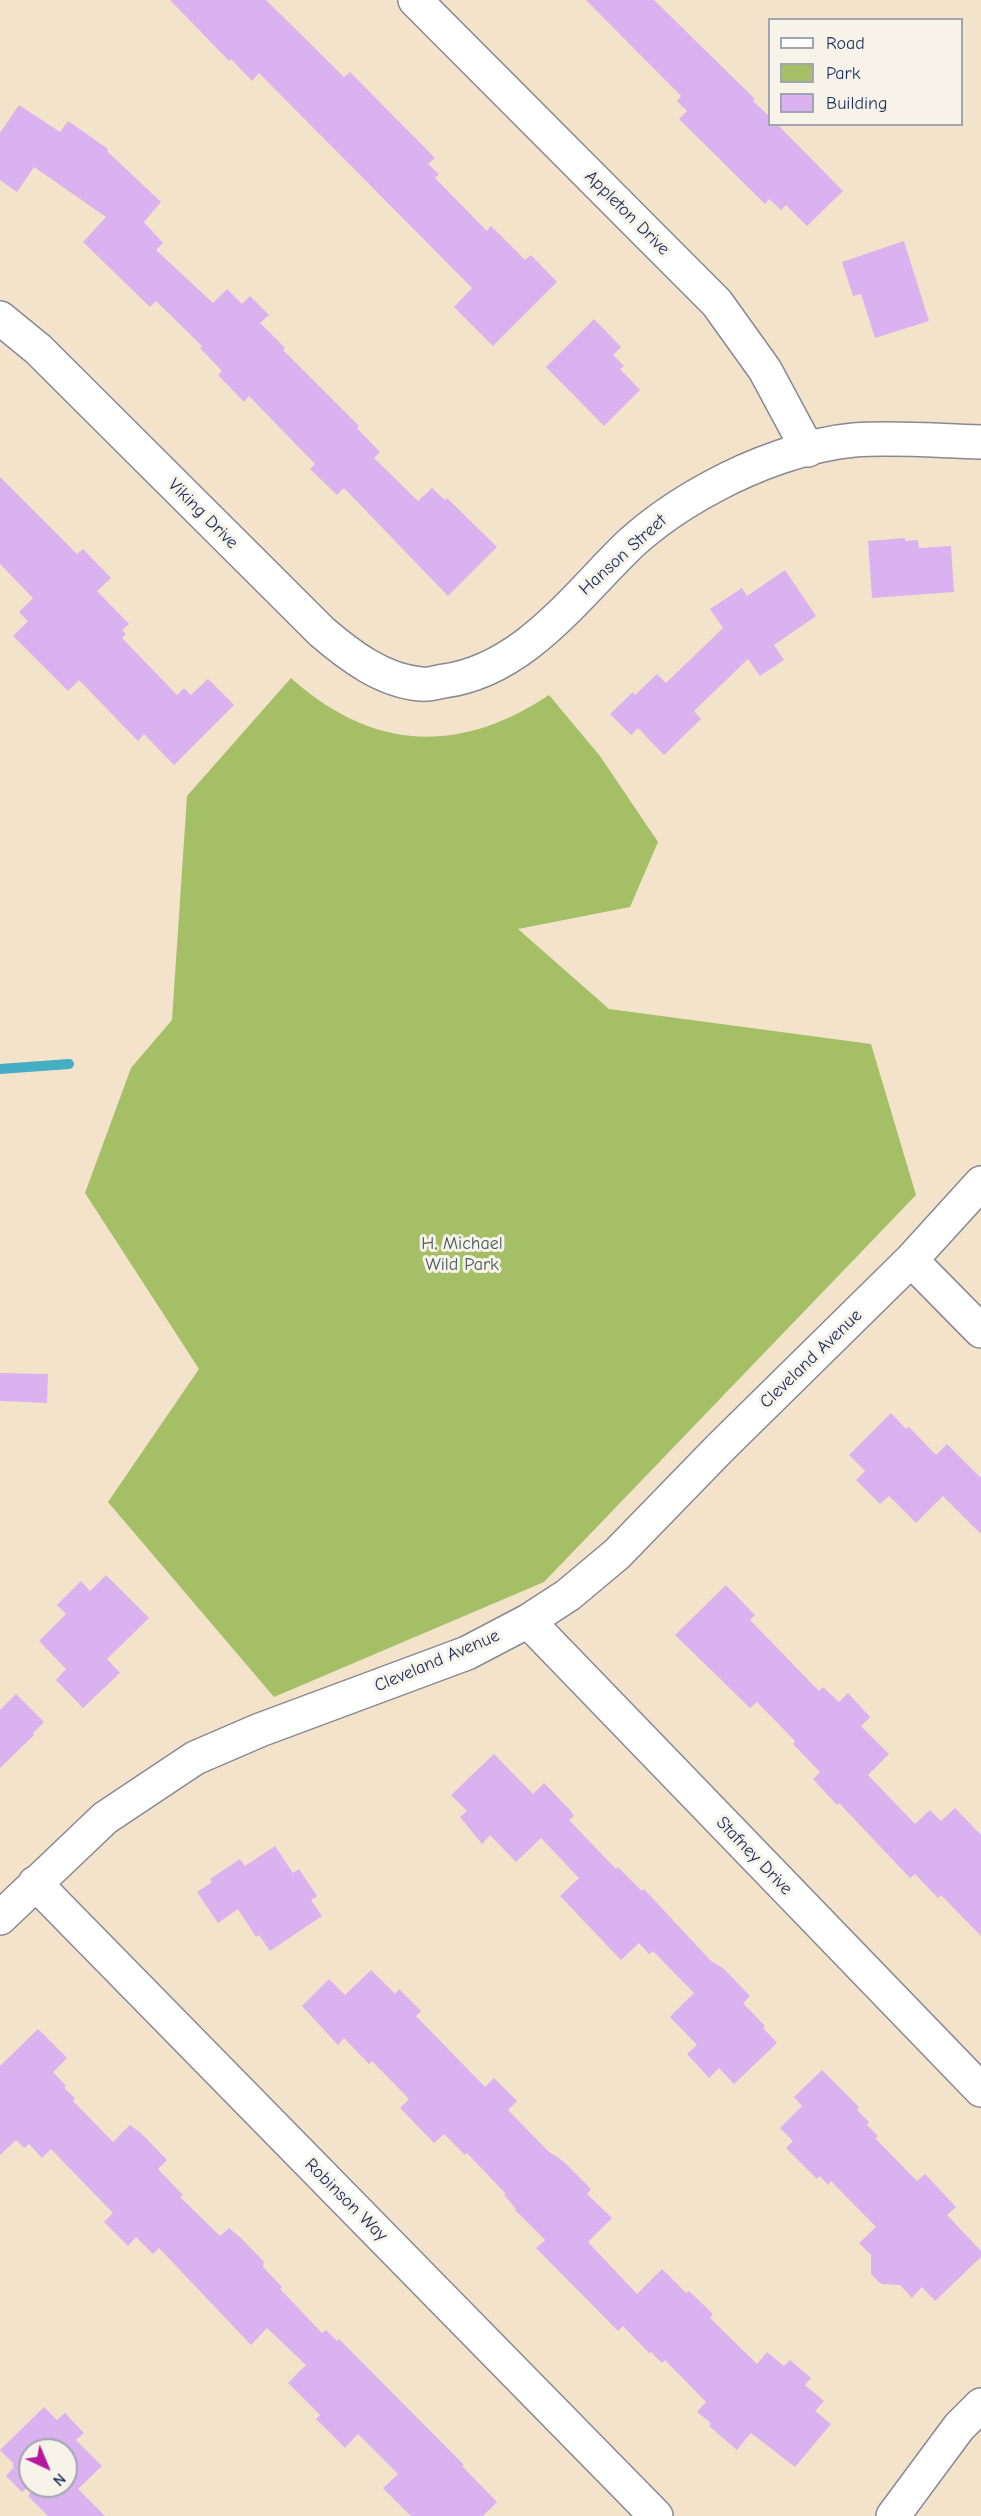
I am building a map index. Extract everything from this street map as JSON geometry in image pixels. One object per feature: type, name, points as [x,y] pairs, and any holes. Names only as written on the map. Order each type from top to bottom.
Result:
[{"type":"street","name":"Appleton Drive","points":[[415,0],[717,303],[765,370],[808,450]]},
{"type":"street","name":"Viking Drive","points":[[0,318],[38,349],[322,633],[354,659],[388,675],[422,684]]},
{"type":"street","name":"Hanson Street","points":[[422,684],[465,678],[498,664],[534,639],[632,542],[669,514],[712,487],[764,463],[852,440],[981,442]]},
{"type":"street","name":"Cleveland Avenue","points":[[0,1918],[105,1818],[195,1758],[260,1730],[467,1653],[528,1621],[568,1595],[617,1554],[720,1448],[911,1260],[981,1183]]},
{"type":"street","points":[[911,1260],[981,1331]]},
{"type":"street","name":"Stafney Drive","points":[[528,1621],[981,2090]]},
{"type":"street","name":"Robinson Way","points":[[35,1883],[656,2516]]},
{"type":"street","points":[[893,2516],[959,2427],[981,2405]]},
{"type":"green space","name":"H. Michael Wild Park","points":[[291,678],[322,702],[353,720],[384,731],[417,736],[449,735],[482,728],[515,714],[549,695],[600,756],[658,842],[630,907],[518,929],[609,1009],[871,1044],[916,1195],[544,1582],[274,1697],[108,1502],[199,1369],[85,1193],[131,1068],[172,1020],[187,796]]},
{"type":"building","points":[[170,0],[266,0],[344,77],[350,72],[435,158],[428,164],[439,174],[435,178],[487,231],[491,226],[525,260],[531,255],[557,282],[493,346],[454,307],[472,288],[259,73],[252,81],[231,59],[229,61]]},
{"type":"building","points":[[586,0],[654,0],[755,99],[753,101],[768,115],[768,126],[779,126],[843,191],[807,226],[786,205],[781,210],[769,199],[765,204],[679,119],[687,111],[677,101],[681,96]]},
{"type":"building","points":[[19,105],[60,132],[68,121],[108,149],[107,151],[161,202],[144,222],[163,243],[156,250],[213,303],[227,289],[242,304],[250,296],[269,315],[260,323],[285,348],[283,350],[359,426],[357,428],[380,452],[374,458],[418,501],[432,488],[445,500],[447,498],[497,547],[448,596],[344,488],[337,495],[310,469],[315,464],[249,396],[244,402],[218,375],[222,371],[200,348],[202,346],[156,301],[150,307],[83,242],[106,217],[34,167],[17,192],[0,180],[0,133]]},
{"type":"building","points":[[904,241],[929,321],[875,338],[861,294],[853,296],[842,262]]},
{"type":"building","points":[[594,319],[621,347],[613,355],[624,366],[620,369],[640,390],[604,426],[546,367]]},
{"type":"building","points":[[0,477],[77,554],[83,549],[111,578],[97,591],[129,624],[122,630],[126,634],[122,638],[177,695],[184,688],[191,695],[208,679],[234,705],[174,765],[144,734],[138,741],[79,680],[68,691],[13,636],[28,621],[19,612],[33,598],[0,564]]},
{"type":"building","points":[[905,538],[905,541],[918,540],[919,548],[951,546],[954,592],[872,598],[868,541]]},
{"type":"building","points":[[785,570],[816,616],[774,645],[784,660],[760,676],[748,659],[694,711],[701,719],[664,755],[638,728],[631,735],[610,714],[633,692],[635,695],[657,674],[666,683],[723,628],[710,609],[742,588],[747,596]]},
{"type":"building","points":[[0,1373],[48,1374],[47,1403],[0,1401]]},
{"type":"building","points":[[891,1413],[906,1429],[909,1427],[936,1455],[947,1444],[981,1478],[981,1534],[943,1496],[916,1523],[889,1496],[880,1504],[856,1480],[865,1471],[849,1455]]},
{"type":"building","points":[[106,1575],[149,1618],[107,1659],[120,1673],[83,1708],[56,1680],[66,1669],[39,1641],[66,1614],[57,1605],[81,1581],[90,1591]]},
{"type":"building","points":[[726,1585],[755,1615],[750,1620],[819,1691],[823,1687],[839,1702],[848,1693],[870,1717],[861,1726],[889,1754],[868,1775],[915,1824],[930,1810],[941,1821],[955,1808],[981,1835],[981,1936],[941,1895],[938,1898],[915,1874],[910,1878],[839,1803],[837,1805],[813,1779],[820,1772],[793,1744],[795,1741],[757,1702],[750,1708],[675,1635]]},
{"type":"building","points":[[16,1694],[44,1722],[0,1768],[0,1710]]},
{"type":"building","points":[[494,1754],[533,1794],[544,1783],[570,1810],[574,1816],[569,1820],[616,1869],[618,1867],[642,1891],[644,1889],[710,1960],[724,1969],[750,1996],[743,2003],[765,2026],[763,2028],[777,2043],[734,2084],[719,2068],[709,2078],[687,2054],[697,2045],[670,2017],[694,1993],[653,1951],[649,1954],[639,1943],[621,1960],[560,1896],[579,1878],[541,1838],[516,1862],[490,1835],[482,1844],[460,1817],[467,1811],[451,1795]]},
{"type":"building","points":[[275,1846],[293,1873],[299,1869],[317,1896],[311,1900],[322,1916],[270,1951],[259,1935],[256,1937],[238,1909],[218,1923],[197,1892],[212,1882],[210,1879],[240,1859],[245,1866]]},
{"type":"building","points":[[371,1970],[395,1994],[399,1989],[421,2011],[416,2016],[485,2087],[494,2078],[517,2101],[508,2110],[548,2151],[563,2161],[591,2189],[587,2194],[612,2218],[588,2242],[637,2294],[662,2269],[686,2293],[689,2291],[713,2314],[710,2318],[757,2364],[767,2352],[784,2366],[790,2360],[811,2378],[805,2385],[824,2401],[815,2411],[831,2424],[795,2467],[751,2433],[737,2450],[709,2426],[711,2423],[697,2412],[706,2402],[665,2360],[662,2363],[651,2352],[649,2353],[623,2326],[618,2331],[536,2248],[545,2240],[515,2210],[504,2195],[506,2194],[467,2153],[465,2155],[444,2134],[434,2143],[400,2108],[409,2099],[372,2061],[369,2064],[344,2038],[338,2045],[302,2006],[329,1979],[345,1995]]},
{"type":"building","points":[[38,2029],[67,2058],[53,2072],[66,2086],[64,2088],[75,2098],[73,2101],[113,2142],[130,2125],[141,2133],[167,2160],[158,2169],[183,2195],[180,2197],[220,2236],[229,2228],[241,2238],[264,2262],[263,2267],[282,2287],[280,2289],[322,2333],[326,2330],[337,2341],[339,2339],[464,2465],[462,2466],[497,2502],[483,2516],[411,2516],[383,2488],[398,2474],[358,2434],[345,2448],[316,2419],[320,2415],[288,2383],[306,2365],[267,2328],[251,2345],[159,2248],[153,2254],[136,2237],[128,2246],[104,2222],[113,2213],[51,2149],[42,2158],[29,2144],[24,2148],[16,2140],[0,2155],[0,2066]]},
{"type":"building","points":[[822,2070],[859,2107],[857,2110],[878,2136],[875,2138],[917,2181],[925,2174],[956,2207],[947,2215],[981,2251],[981,2257],[935,2301],[922,2287],[912,2298],[900,2285],[881,2284],[871,2274],[871,2255],[859,2243],[876,2227],[831,2181],[828,2185],[820,2176],[817,2179],[786,2148],[793,2141],[780,2128],[802,2106],[794,2097]]},
{"type":"building","points":[[44,2407],[57,2420],[65,2413],[84,2433],[78,2438],[18,2438],[18,2488],[6,2476],[14,2464],[0,2450]]},
{"type":"building","points":[[78,2442],[102,2466],[78,2489]]},
{"type":"building","points":[[78,2489],[105,2516],[48,2516],[30,2498],[78,2498]]},
{"type":"waterway","points":[[0,1069],[69,1064]]}]
